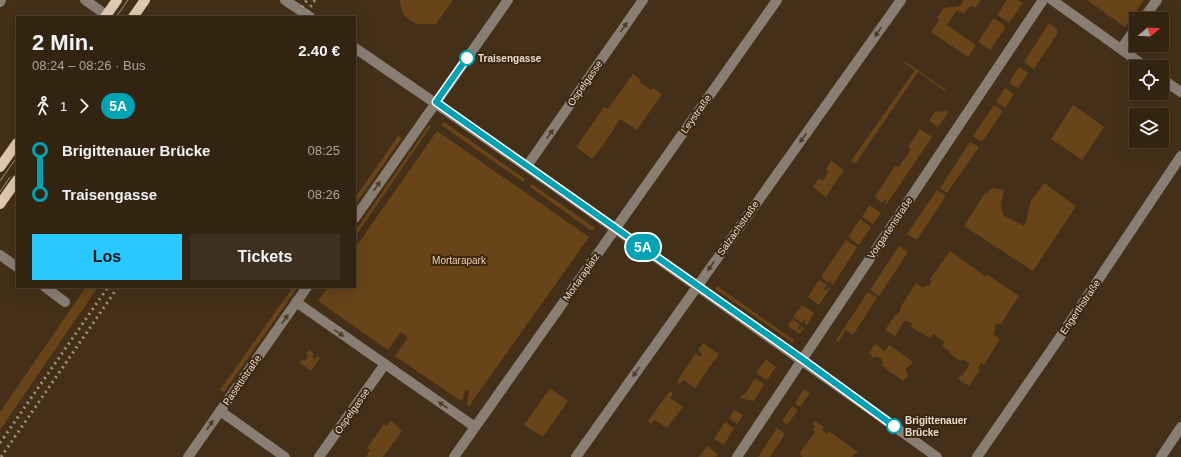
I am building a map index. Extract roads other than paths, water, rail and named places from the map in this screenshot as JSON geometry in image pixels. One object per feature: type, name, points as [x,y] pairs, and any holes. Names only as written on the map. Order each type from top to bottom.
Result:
[{"type":"main road","points":[[107,16],[117,0]]},
{"type":"main road","points":[[133,16],[145,0]]},
{"type":"main road","points":[[0,167],[16,144]]},
{"type":"main road","points":[[0,204],[16,181]]},
{"type":"street","points":[[85,0],[107,16]]},
{"type":"street","points":[[285,0],[309,16]]},
{"type":"street","points":[[356,217],[508,0]]},
{"type":"street","name":"Ospelgasse","points":[[527,166],[643,0]]},
{"type":"street","name":"Leystraße","points":[[616,228],[777,0]]},
{"type":"street","name":"Salzachstraße","points":[[576,457],[901,0]]},
{"type":"street","name":"Vorgartenstraße","points":[[737,457],[1043,0]]},
{"type":"street","points":[[1052,0],[1136,60]]},
{"type":"street","points":[[1148,12],[1157,0]]},
{"type":"street","points":[[1121,49],[1129,38]]},
{"type":"street","points":[[356,49],[436,102],[616,228],[802,359],[937,457]]},
{"type":"street","points":[[1169,84],[1181,92]]},
{"type":"street","name":"Engerthstraße","points":[[977,457],[1058,340],[1181,156]]},
{"type":"street","name":"Mortaraplatz","points":[[475,427],[616,228]]},
{"type":"street","points":[[0,255],[16,266]]},
{"type":"street","points":[[46,288],[65,302]]},
{"type":"street","points":[[306,288],[296,302],[475,427],[454,457]]},
{"type":"street","name":"Pasettistraße","points":[[188,457],[296,302]]},
{"type":"street","name":"Ospelgasse","points":[[319,457],[385,364]]},
{"type":"street","points":[[220,411],[285,457]]},
{"type":"street","points":[[1161,457],[1181,427]]},
{"type":"tram line","points":[[117,16],[128,0]]},
{"type":"tram line","points":[[0,181],[16,158]]},
{"type":"tram line","points":[[0,192],[10,177]]},
{"type":"railway","points":[[296,16],[307,0]]},
{"type":"railway","points":[[305,16],[315,0]]},
{"type":"railway","points":[[0,443],[107,288]]},
{"type":"railway","points":[[1,457],[117,288]]},
{"type":"place","name":"Traisengasse","points":[[467,58]]},
{"type":"place","name":"Brigittenauer Brücke","points":[[894,426]]},
{"type":"park label","name":"Mortarapark","points":[[459,260]]}]
